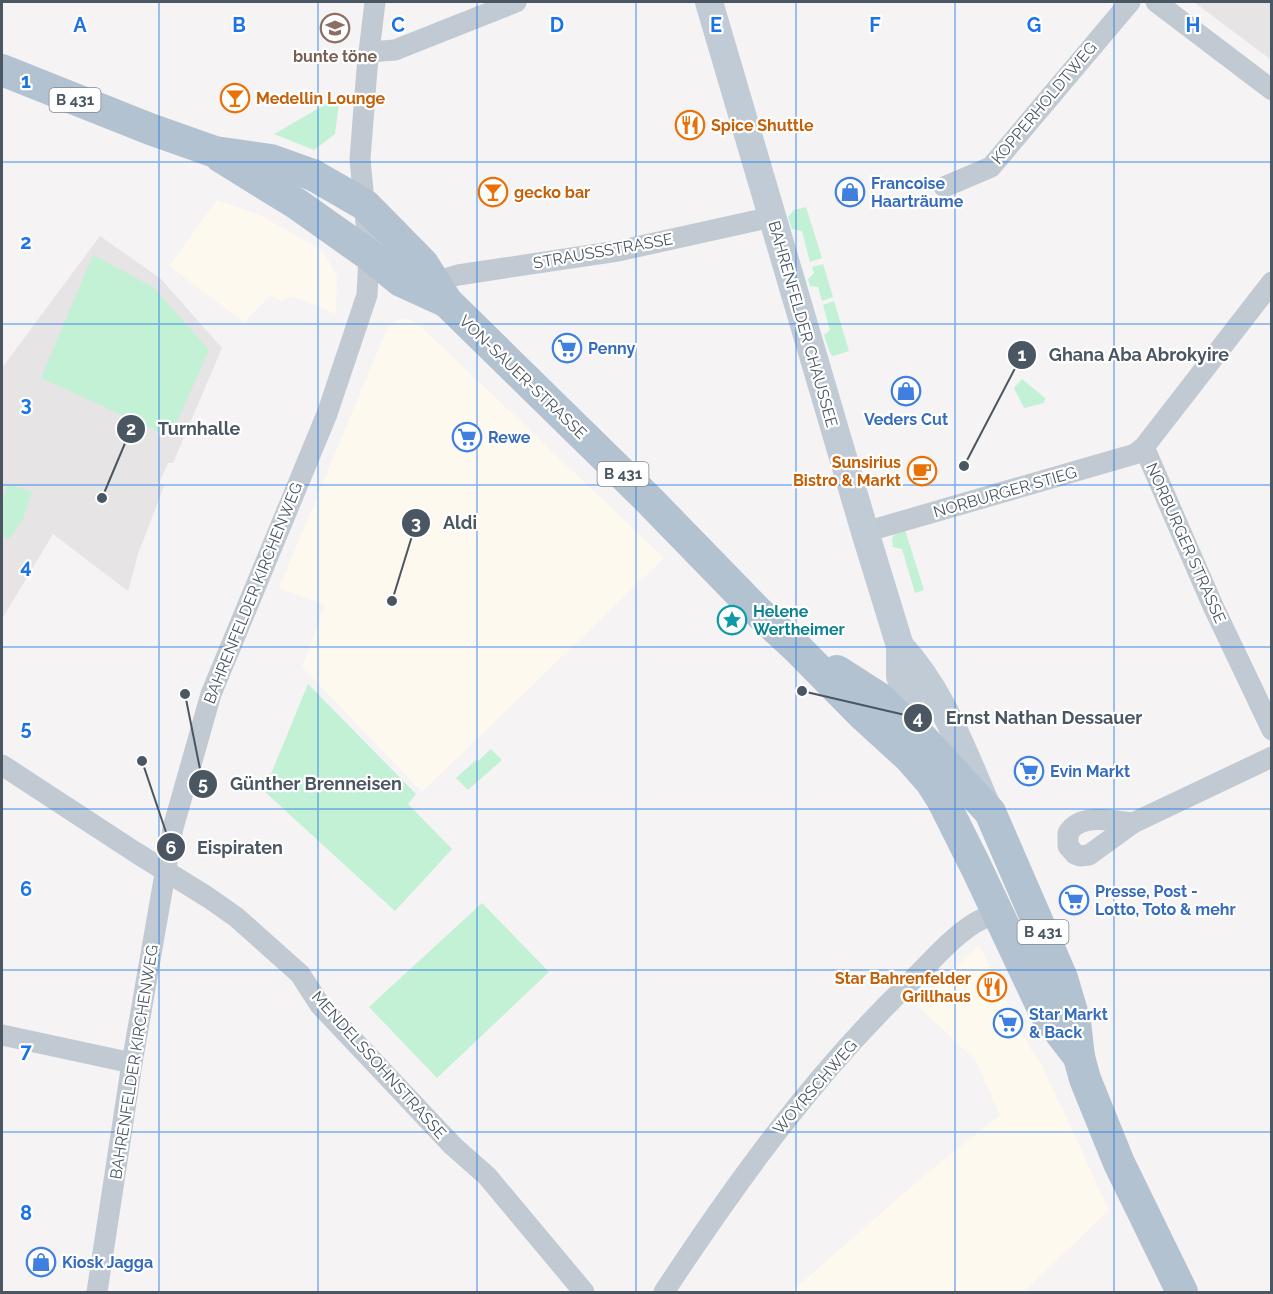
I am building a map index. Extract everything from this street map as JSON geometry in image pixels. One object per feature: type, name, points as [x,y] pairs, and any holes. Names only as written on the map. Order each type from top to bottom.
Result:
[{"type":"main road","name":"BAHRENFELDER CHAUSSEE","points":[[709,2],[864,532],[900,646],[900,676],[931,782],[943,801],[998,912],[1045,1013],[1079,1057]]},
{"type":"main road","name":"VON-SAUER-STRASSE","points":[[2,70],[139,125],[214,152],[271,160],[313,175],[365,205],[435,282],[596,447],[756,610],[909,757],[931,782]]},
{"type":"main road","name":"VON-SAUER-STRASSE","points":[[214,152],[297,204],[402,281],[435,282]]},
{"type":"main road","points":[[297,204],[365,205]]},
{"type":"main road","points":[[369,255],[435,282]]},
{"type":"main road","name":"BAHRENFELDER CHAUSSEE","points":[[900,646],[928,682],[946,715],[990,812],[1062,978],[1075,1022],[1079,1057],[1085,1079],[1119,1163],[1182,1293]]},
{"type":"main road","name":"BAHRENFELDER CHAUSSEE","points":[[797,648],[879,698],[919,735],[990,812]]},
{"type":"street","points":[[369,255],[360,159],[375,2]]},
{"type":"street","points":[[370,52],[395,50],[516,2]]},
{"type":"street","name":"KOPPERHOLDTWEG","points":[[944,187],[991,167],[1130,2]]},
{"type":"street","points":[[1156,2],[1272,90]]},
{"type":"street","name":"STRAUSSSTRASSE","points":[[435,282],[458,275],[618,251],[772,217]]},
{"type":"street","name":"BAHRENFELDER KIRCHENWEG","points":[[97,1293],[132,1063],[178,809],[211,694],[341,376],[367,295],[369,255]]},
{"type":"street","name":"NORBURGER STRASSE","points":[[1272,282],[1144,447],[1213,606],[1272,730]]},
{"type":"street","name":"NORBURGER STIEG","points":[[864,532],[1135,454],[1144,447]]},
{"type":"street","points":[[1133,823],[1272,758]]},
{"type":"street","name":"MENDELSSOHNSTRASSE","points":[[2,765],[236,917],[300,974],[320,1005],[453,1146],[488,1176],[584,1293]]},
{"type":"street","name":"WOYRSCHWEG","points":[[664,1293],[757,1155],[818,1081],[891,1002],[958,935],[975,923],[998,912]]},
{"type":"street","points":[[2,1035],[132,1063]]},
{"type":"shaded area","points":[[1194,2],[1271,2],[1270,59]]},
{"type":"shaded area","points":[[217,200],[260,215],[322,250],[337,276],[336,314],[293,296],[281,301],[270,296],[244,322],[169,266]]},
{"type":"shaded area","points":[[100,236],[161,279],[222,348],[173,463],[168,463],[159,483],[164,486],[138,554],[128,591],[53,534],[2,619],[2,368]]},
{"type":"shaded area","points":[[405,318],[417,323],[664,558],[422,792],[302,667],[325,605],[279,588],[388,326]]},
{"type":"shaded area","points":[[979,945],[1032,1052],[1041,1063],[1109,1210],[1024,1292],[791,1292],[925,1175],[1000,1115],[976,1061],[916,1004]]},
{"type":"green space","points":[[340,96],[335,134],[314,150],[274,134]]},
{"type":"green space","points":[[806,207],[822,258],[810,262],[802,231],[792,229],[788,217],[794,210]]},
{"type":"green space","points":[[93,255],[153,287],[209,350],[170,437],[41,378]]},
{"type":"green space","points":[[823,264],[833,297],[822,301],[818,287],[810,286],[808,279],[814,273],[812,267]]},
{"type":"green space","points":[[834,301],[849,351],[833,356],[824,335],[830,330],[823,305]]},
{"type":"green space","points":[[1022,379],[1045,398],[1044,403],[1024,408],[1014,388]]},
{"type":"green space","points":[[8,484],[32,492],[23,519],[10,538],[2,536],[2,502]]},
{"type":"green space","points":[[905,530],[924,590],[915,593],[902,549],[893,547],[894,535]]},
{"type":"green space","points":[[308,684],[416,794],[408,804],[452,849],[395,911],[264,791]]},
{"type":"green space","points":[[491,749],[502,760],[468,790],[456,778]]},
{"type":"green space","points":[[482,903],[549,972],[437,1078],[369,1007]]},
{"type":"place","name":"bunte töne","points":[[335,28]]},
{"type":"place","name":"Medellin Lounge","points":[[235,98]]},
{"type":"place","name":"Spice Shuttle","points":[[690,125]]},
{"type":"place","name":"gecko bar","points":[[493,192]]},
{"type":"place","name":"Francoise Haarträume","points":[[850,192]]},
{"type":"place","name":"Penny","points":[[567,348]]},
{"type":"place","name":"Veders Cut","points":[[906,391]]},
{"type":"place","name":"Rewe","points":[[467,437]]},
{"type":"place","name":"Ghana Aba Abrokyire","points":[[964,466]]},
{"type":"place","name":"Sunsirius Bistro & Markt","points":[[922,471]]},
{"type":"place","name":"Turnhalle","points":[[102,498]]},
{"type":"place","name":"Aldi","points":[[392,601]]},
{"type":"place","name":"Helene Wertheimer","points":[[732,620]]},
{"type":"place","name":"Ernst Nathan Dessauer","points":[[802,691]]},
{"type":"place","name":"Günther Brenneisen","points":[[185,694]]},
{"type":"place","name":"Eispiraten","points":[[142,761]]},
{"type":"place","name":"Evin Markt","points":[[1029,771]]},
{"type":"place","name":"Presse, Post - Lotto, Toto & mehr","points":[[1074,900]]},
{"type":"place","name":"Star Bahrenfelder Grillhaus","points":[[992,987]]},
{"type":"place","name":"Star Markt & Back","points":[[1008,1023]]},
{"type":"place","name":"Kiosk Jagga","points":[[41,1262]]}]
